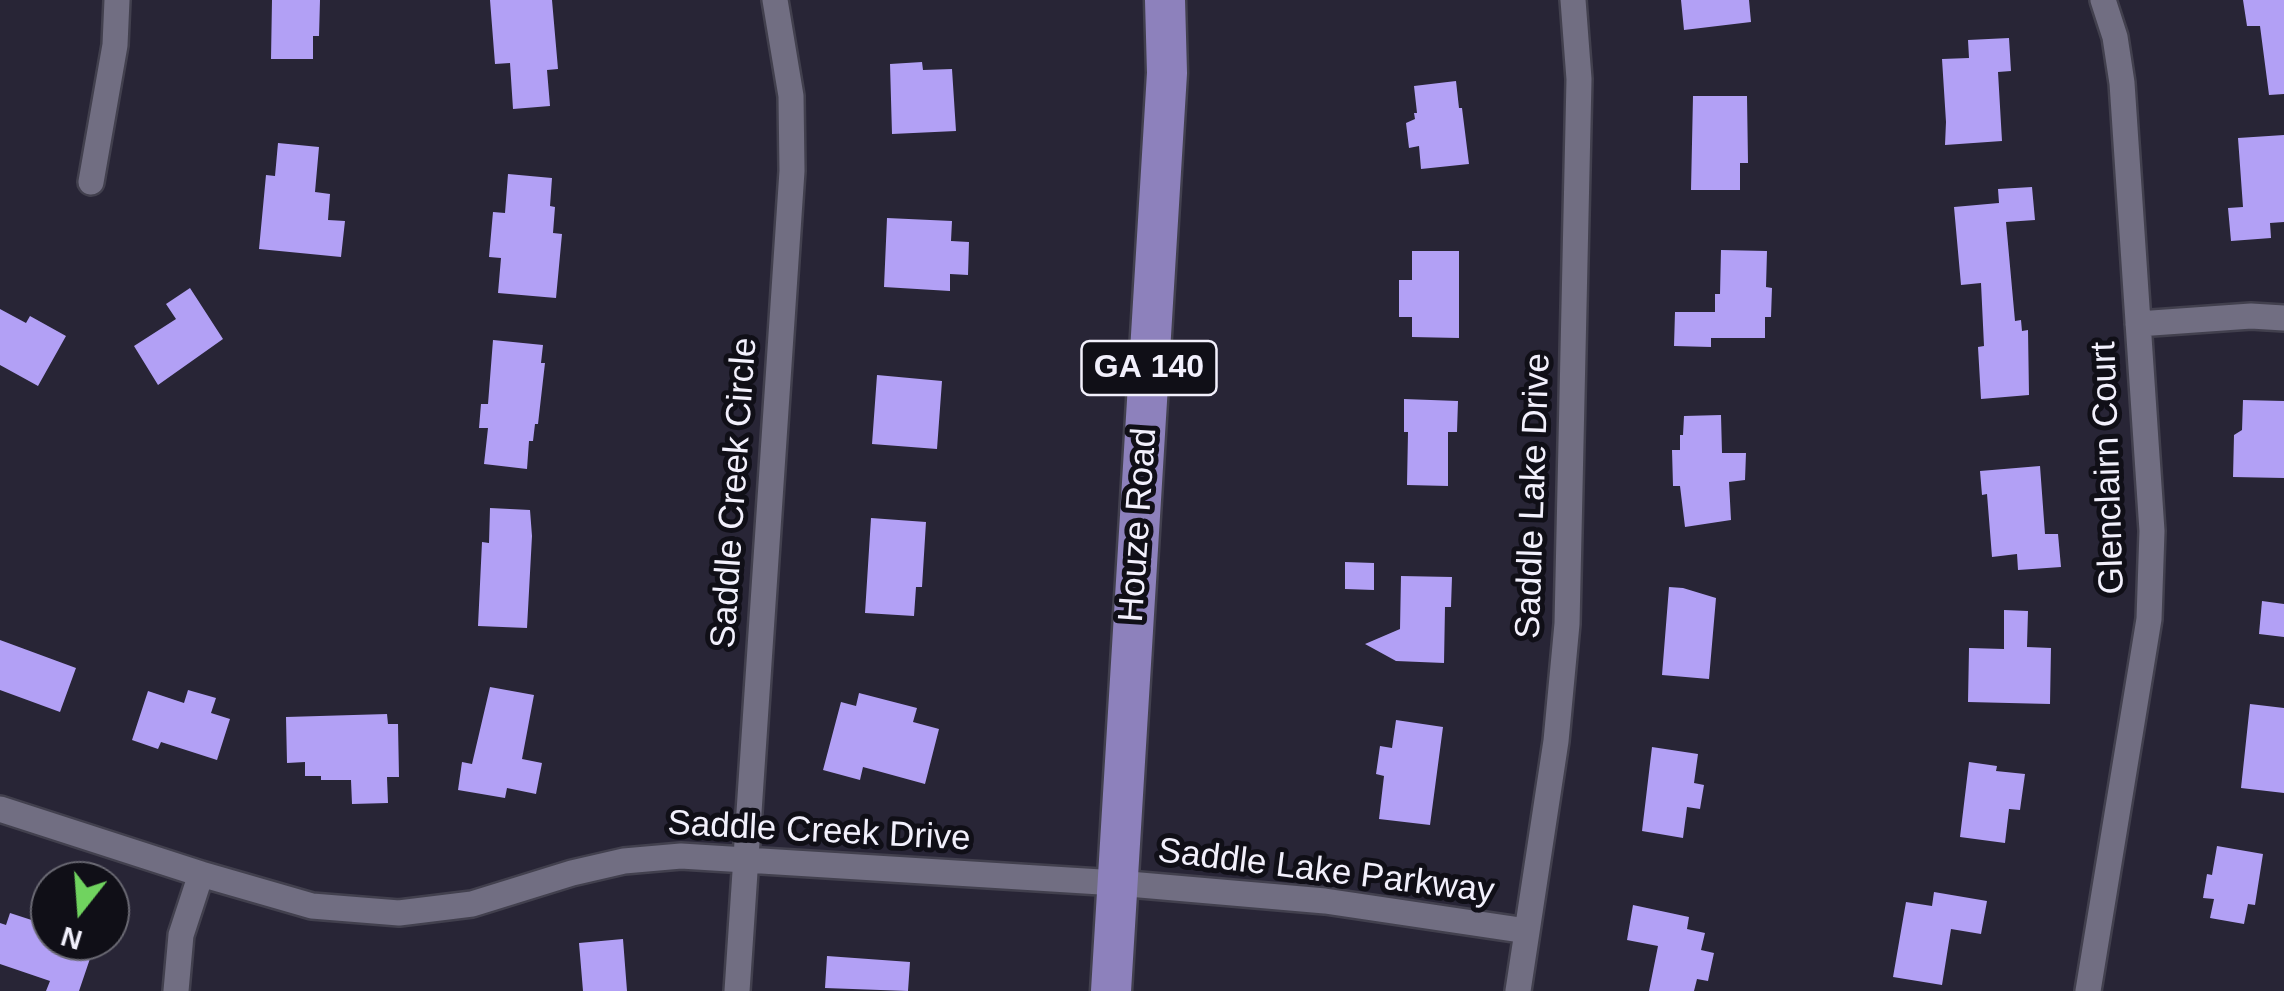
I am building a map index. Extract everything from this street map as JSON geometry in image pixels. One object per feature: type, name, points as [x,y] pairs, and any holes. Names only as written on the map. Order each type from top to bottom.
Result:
[{"type":"main road","name":"Houze Road","points":[[1111,991],[1168,72],[1165,0]]},
{"type":"street","points":[[90,182],[114,45],[117,0]]},
{"type":"street","name":"Saddle Creek Circle","points":[[736,991],[792,171],[791,96],[775,0]]},
{"type":"street","name":"Saddle Lake Drive","points":[[1518,991],[1556,741],[1567,624],[1579,80],[1573,0]]},
{"type":"street","name":"Glenclairn Court","points":[[2088,991],[2149,619],[2152,531],[2122,84],[2115,37],[2104,0]]},
{"type":"street","points":[[2138,324],[2251,316],[2284,318]]},
{"type":"street","name":"Saddle Creek Drive","points":[[0,809],[312,906],[399,914],[472,904],[624,861],[680,856],[1117,884]]},
{"type":"street","points":[[176,991],[180,935],[202,874]]},
{"type":"street","name":"Saddle Lake Parkway","points":[[1117,884],[1325,901],[1528,931]]},
{"type":"building","points":[[272,0],[320,0],[319,36],[313,36],[313,59],[271,59]]},
{"type":"building","points":[[490,0],[552,0],[558,69],[547,70],[550,106],[513,109],[510,63],[495,64]]},
{"type":"building","points":[[1681,0],[1749,0],[1751,22],[1684,30]]},
{"type":"building","points":[[2243,0],[2284,0],[2284,94],[2269,95],[2260,26],[2247,26]]},
{"type":"building","points":[[2009,38],[2011,71],[1998,72],[2002,141],[1945,145],[1942,59],[1969,58],[1968,40]]},
{"type":"building","points":[[922,62],[923,70],[952,69],[956,131],[892,134],[890,64]]},
{"type":"building","points":[[1456,81],[1469,164],[1421,169],[1419,146],[1409,148],[1406,123],[1415,119],[1417,113],[1414,86]]},
{"type":"building","points":[[1693,96],[1747,96],[1748,163],[1740,163],[1740,190],[1691,190]]},
{"type":"building","points":[[2284,135],[2284,222],[2270,223],[2271,238],[2231,241],[2228,208],[2243,207],[2238,138]]},
{"type":"building","points":[[278,143],[319,147],[315,192],[330,194],[328,220],[345,221],[341,257],[259,249],[266,175],[275,176]]},
{"type":"building","points":[[508,174],[552,178],[553,233],[562,234],[556,298],[498,293],[501,258],[489,257],[493,212],[505,213]]},
{"type":"building","points":[[2032,187],[2035,220],[2006,222],[2015,321],[2021,320],[2022,331],[2028,330],[2029,395],[1981,399],[1981,283],[1961,285],[1954,207],[1999,203],[1998,189]]},
{"type":"building","points":[[887,218],[952,221],[951,241],[969,242],[968,275],[950,274],[950,291],[884,287]]},
{"type":"building","points":[[1721,250],[1767,251],[1766,287],[1772,288],[1771,317],[1765,317],[1765,338],[1711,338],[1711,347],[1674,346],[1675,312],[1715,312],[1715,294],[1720,294]]},
{"type":"building","points":[[1412,251],[1459,251],[1459,338],[1412,337],[1412,317],[1399,317],[1399,280],[1412,280]]},
{"type":"building","points":[[190,288],[223,339],[158,385],[134,346],[176,319],[166,304]]},
{"type":"building","points":[[0,309],[26,323],[30,316],[66,336],[38,386],[0,365]]},
{"type":"building","points":[[493,340],[543,345],[541,363],[545,363],[538,424],[533,441],[529,441],[527,469],[484,464],[488,428],[479,428],[481,404],[488,404]]},
{"type":"building","points":[[877,375],[942,381],[937,449],[872,444]]},
{"type":"building","points":[[1404,399],[1458,401],[1457,432],[1448,432],[1448,486],[1407,485]]},
{"type":"building","points":[[2243,400],[2284,401],[2284,478],[2233,477],[2234,435],[2242,430]]},
{"type":"building","points":[[1721,415],[1722,453],[1746,453],[1745,480],[1729,482],[1731,520],[1685,527],[1680,486],[1673,486],[1672,450],[1680,450],[1684,416]]},
{"type":"building","points":[[2040,466],[2045,534],[2058,534],[2061,567],[2018,570],[2017,554],[1992,557],[1987,494],[1982,495],[1980,471]]},
{"type":"building","points":[[490,508],[530,510],[527,628],[478,626],[482,542],[489,543]]},
{"type":"building","points":[[871,518],[926,522],[922,587],[916,587],[914,616],[865,613]]},
{"type":"building","points":[[1345,562],[1374,563],[1374,590],[1345,589]]},
{"type":"building","points":[[1401,576],[1452,577],[1451,607],[1445,607],[1444,663],[1396,661],[1365,644],[1400,629]]},
{"type":"building","points":[[1669,587],[1716,598],[1709,679],[1662,675]]},
{"type":"building","points":[[2262,601],[2284,604],[2284,637],[2259,634]]},
{"type":"building","points":[[2004,610],[2028,611],[2027,647],[2051,648],[2050,704],[1968,702],[1969,648],[2004,649]]},
{"type":"building","points":[[0,640],[76,668],[60,712],[0,690]]},
{"type":"building","points":[[490,687],[534,695],[522,759],[542,763],[536,794],[507,788],[505,798],[458,790],[462,762],[472,764]]},
{"type":"building","points":[[188,690],[216,698],[211,713],[230,719],[217,760],[161,742],[158,749],[132,740],[148,691],[184,703]]},
{"type":"building","points":[[859,693],[917,708],[913,722],[939,729],[925,784],[863,767],[860,780],[823,770],[841,702],[856,706]]},
{"type":"building","points":[[2250,704],[2284,708],[2284,793],[2241,788]]},
{"type":"building","points":[[387,714],[388,724],[398,724],[399,777],[387,777],[388,803],[352,804],[351,780],[305,776],[305,762],[287,763],[286,717]]},
{"type":"building","points":[[1396,720],[1443,727],[1430,825],[1379,819],[1384,776],[1376,774],[1380,746],[1392,748]]},
{"type":"building","points":[[1652,747],[1698,754],[1694,783],[1704,785],[1700,809],[1687,807],[1683,838],[1642,831]]},
{"type":"building","points":[[1969,762],[1997,766],[1996,771],[2025,774],[2020,810],[2009,809],[2005,843],[1960,837]]},
{"type":"building","points":[[2217,846],[2263,854],[2255,905],[2248,904],[2244,924],[2210,918],[2214,899],[2203,898]]},
{"type":"building","points":[[1934,892],[1987,901],[1981,934],[1951,929],[1942,985],[1893,977],[1906,902],[1932,906]]},
{"type":"building","points":[[1633,905],[1689,917],[1687,929],[1705,933],[1701,950],[1714,953],[1708,981],[1697,979],[1694,991],[1649,991],[1658,946],[1627,940]]},
{"type":"building","points":[[10,913],[30,920],[30,961],[89,961],[79,991],[46,991],[50,981],[0,964],[0,923],[6,925]]},
{"type":"building","points":[[623,939],[627,991],[583,991],[579,943]]},
{"type":"building","points":[[827,956],[910,962],[908,991],[825,988]]}]
